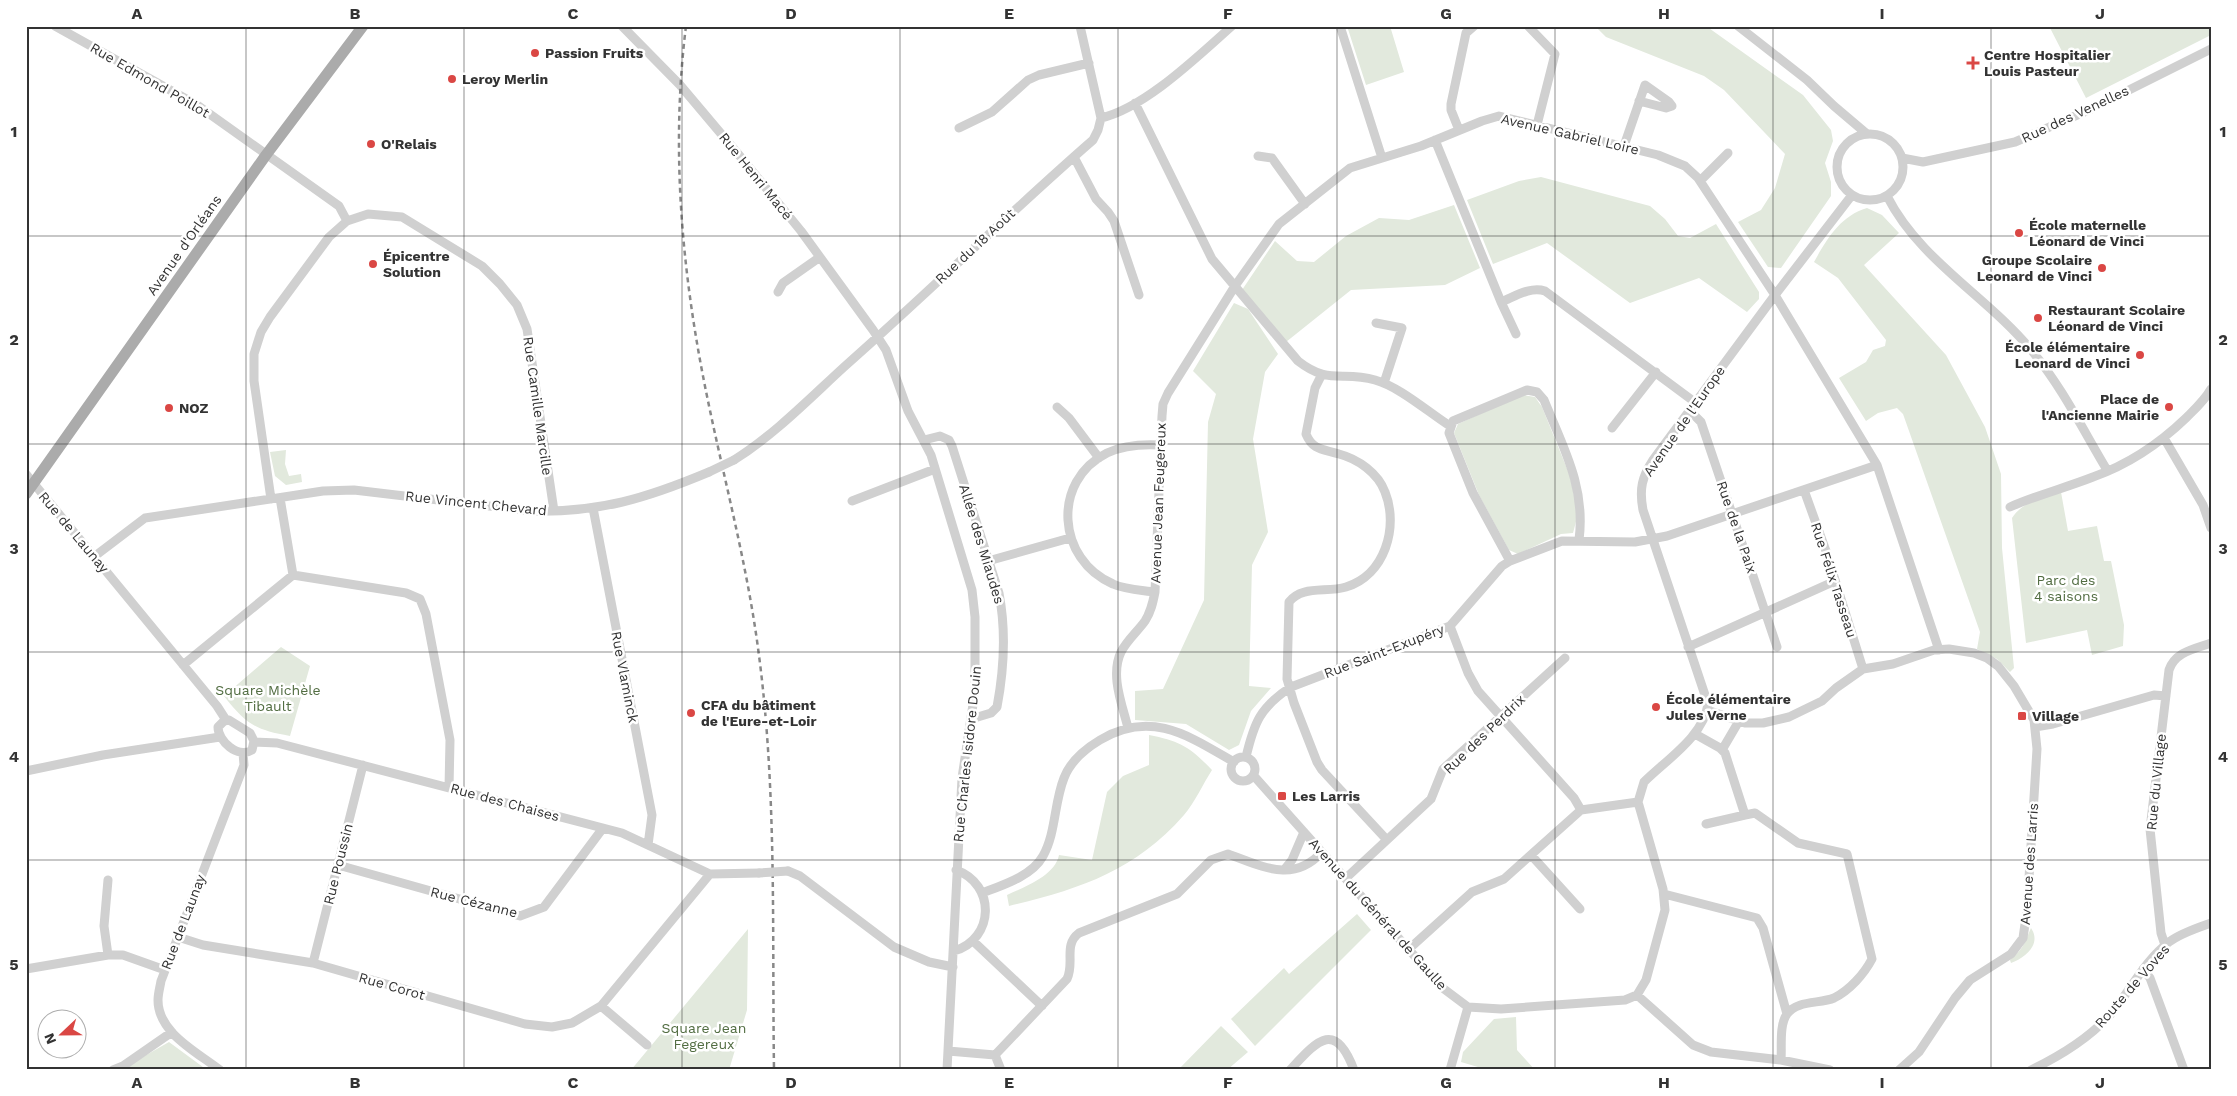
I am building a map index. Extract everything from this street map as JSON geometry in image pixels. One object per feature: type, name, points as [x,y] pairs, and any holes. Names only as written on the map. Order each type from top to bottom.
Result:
[{"type":"main road","name":"Avenue d'Orléans","points":[[26,494],[266,155],[363,26]]},
{"type":"street","name":"Rue Edmond Poillot","points":[[55,26],[197,104],[339,206],[347,221]]},
{"type":"street","name":"Rue Henri Macé","points":[[622,26],[680,85],[801,231],[878,336]]},
{"type":"street","points":[[1080,26],[1100,118],[1136,103],[1178,72],[1232,26]]},
{"type":"street","points":[[1340,26],[1382,158]]},
{"type":"street","points":[[1459,130],[1451,110],[1451,104],[1466,33],[1474,26]]},
{"type":"street","points":[[1528,26],[1555,54],[1537,125]]},
{"type":"street","points":[[1738,26],[1807,80],[1867,134]]},
{"type":"street","name":"Rue des Venelles","points":[[1902,158],[1923,162],[2015,142],[2091,109],[2211,48]]},
{"type":"street","points":[[959,128],[992,112],[1028,80],[1039,75],[1089,63]]},
{"type":"street","points":[[1624,146],[1639,101]]},
{"type":"street","points":[[1136,103],[1212,259],[1298,361],[1322,376],[1360,377],[1384,383],[1450,426]]},
{"type":"street","name":"Avenue Gabriel Loire","points":[[1235,286],[1273,230],[1350,168],[1435,140],[1499,116],[1624,146],[1670,159],[1685,166],[1700,181],[1775,295],[1877,465],[1939,650]]},
{"type":"street","name":"Rue du 18 Août","points":[[878,336],[1093,140],[1098,130],[1100,118]]},
{"type":"street","points":[[1867,134],[1880,136],[1890,141],[1902,158],[1903,169],[1896,189],[1887,196],[1877,200],[1865,200],[1852,194],[1845,190],[1839,179],[1837,162],[1841,151],[1847,143],[1867,134]]},
{"type":"street","points":[[1435,140],[1501,302],[1516,334]]},
{"type":"street","points":[[1700,181],[1728,153]]},
{"type":"street","points":[[1258,156],[1272,158],[1305,204]]},
{"type":"street","points":[[1074,157],[1096,198],[1114,221],[1139,295]]},
{"type":"street","name":"Avenue de l'Europe","points":[[1707,710],[1707,699],[1688,647],[1641,498],[1642,480],[1653,460],[1852,194]]},
{"type":"street","points":[[1887,196],[1897,216],[1920,243],[1941,265],[1988,306],[2032,351],[2065,398],[2107,470]]},
{"type":"street","name":"Rue Camille Marcille","points":[[293,575],[254,381],[254,354],[270,317],[329,237],[347,221],[368,214],[402,217],[482,266],[517,305],[527,329],[554,511]]},
{"type":"street","points":[[778,287],[820,257]]},
{"type":"street","name":"Avenue Jean Feugereux","points":[[1128,728],[1119,691],[1118,660],[1122,650],[1146,620],[1155,592],[1163,404],[1235,286]]},
{"type":"street","points":[[1501,302],[1530,290],[1538,288],[1544,291],[1696,403]]},
{"type":"street","points":[[1376,322],[1402,328],[1384,383]]},
{"type":"street","name":"Rue Charles Isidore Douin","points":[[878,336],[889,357],[908,411],[924,440],[935,469],[975,607],[975,691],[962,778],[947,1070]]},
{"type":"street","name":"Rue Vincent Chevard","points":[[96,556],[145,518],[322,491],[354,490],[531,511],[593,508],[636,500],[709,472],[734,460],[775,429],[878,336]]},
{"type":"street","points":[[1612,428],[1656,372]]},
{"type":"street","points":[[1322,376],[1313,398],[1306,434],[1308,440],[1319,450],[1340,454],[1360,462],[1374,474],[1385,491],[1390,508],[1391,530],[1387,545],[1379,561],[1366,576],[1348,587],[1327,591],[1304,591],[1294,595],[1289,602],[1287,679],[1291,687],[1294,703],[1322,770],[1387,840]]},
{"type":"street","points":[[1510,561],[1473,493],[1449,433],[1453,421],[1527,390],[1537,392],[1544,400],[1576,478],[1581,506],[1579,540]]},
{"type":"street","points":[[2010,507],[2032,497],[2094,477],[2123,463],[2164,438],[2209,392]]},
{"type":"street","points":[[1057,408],[1069,418],[1100,458]]},
{"type":"street","name":"Rue de la Paix","points":[[1690,411],[1701,422],[1777,647]]},
{"type":"street","name":"Allée des Miaudes","points":[[924,440],[938,436],[949,440],[999,593],[1004,645],[997,707],[991,713],[971,719]]},
{"type":"street","points":[[2164,438],[2203,505],[2211,528]]},
{"type":"street","points":[[1155,592],[1115,585],[1101,578],[1082,561],[1070,538],[1068,510],[1071,495],[1086,470],[1100,458],[1120,448],[1132,445],[1160,445]]},
{"type":"street","name":"Rue Saint-Exupéry","points":[[1246,758],[1259,715],[1274,698],[1291,687],[1450,626],[1502,566],[1510,561],[1562,541],[1634,542],[1667,536],[1877,465]]},
{"type":"street","points":[[852,501],[935,469]]},
{"type":"street","name":"Rue de Launay","points":[[26,474],[96,556],[217,706],[226,720]]},
{"type":"street","name":"Rue Félix Tasseau","points":[[1804,490],[1863,669]]},
{"type":"street","name":"Rue Vlaminck","points":[[593,508],[652,815],[648,845]]},
{"type":"street","points":[[988,561],[1070,538]]},
{"type":"street","points":[[183,665],[293,575],[406,593],[420,599],[426,614],[450,740],[449,788]]},
{"type":"street","points":[[1688,647],[1835,581]]},
{"type":"street","points":[[1450,626],[1471,680],[1501,717],[1574,798],[1581,810]]},
{"type":"street","name":"Rue du Village","points":[[2165,945],[2161,934],[2150,829],[2169,670],[2172,660],[2185,652],[2211,643]]},
{"type":"street","points":[[1450,1070],[1468,1007],[1501,1009],[1624,1000],[1637,995],[1646,980],[1665,910],[1664,894],[1638,802],[1644,782],[1695,734],[1706,718],[1707,710],[1745,723],[1763,723],[1789,717],[1822,701],[1836,688],[1863,669],[1901,662],[1939,650],[1949,649],[1974,653],[1987,658],[1998,666],[2014,686],[2036,726],[2053,724],[2154,695],[2166,696]]},
{"type":"street","name":"Rue des Perdrix","points":[[1346,878],[1431,799],[1443,770],[1565,658]]},
{"type":"street","points":[[226,720],[234,721],[240,727],[248,730],[254,742],[252,750],[243,753],[238,752],[220,737],[218,727],[226,720]]},
{"type":"street","points":[[1722,750],[1739,721]]},
{"type":"street","points":[[982,893],[1032,869],[1043,856],[1050,839],[1056,801],[1064,776],[1076,758],[1092,744],[1110,734],[1128,728],[1149,725],[1169,728],[1195,739],[1234,762]]},
{"type":"street","name":"Avenue des Larris","points":[[1899,1070],[1919,1052],[1955,998],[1970,980],[2011,954],[2023,938],[2027,910],[2038,749],[2036,726]]},
{"type":"street","points":[[1695,734],[1722,750],[1729,760],[1745,815]]},
{"type":"street","points":[[26,771],[103,755],[220,737]]},
{"type":"street","name":"Rue des Chaises","points":[[254,742],[277,743],[622,833],[710,874],[788,871],[800,876],[894,947],[927,961],[953,967]]},
{"type":"street","name":"Rue de Launay","points":[[220,1070],[172,1032],[163,1020],[158,1001],[164,970],[244,766],[243,753]]},
{"type":"street","points":[[1239,758],[1246,758],[1254,765],[1254,776],[1244,782],[1237,779],[1232,773],[1234,762],[1239,758]]},
{"type":"street","name":"Rue Poussin","points":[[313,963],[363,765]]},
{"type":"street","name":"Avenue du Général de Gaulle","points":[[1254,776],[1410,948],[1444,989],[1468,1007]]},
{"type":"street","points":[[1410,948],[1472,892],[1504,879],[1581,810],[1638,802]]},
{"type":"street","points":[[1706,824],[1755,813],[1798,843],[1847,854],[1872,960],[1864,974],[1834,998],[1799,1007],[1787,1014]]},
{"type":"street","name":"Rue Cézanne","points":[[338,865],[520,916],[544,907],[603,828]]},
{"type":"street","points":[[1284,870],[1292,860],[1304,832]]},
{"type":"street","points":[[995,1055],[1067,979],[1071,972],[1070,948],[1073,938],[1079,933],[1177,894],[1211,860],[1220,856],[1228,854],[1278,871],[1307,864],[1322,852]]},
{"type":"street","points":[[1531,855],[1580,909]]},
{"type":"street","points":[[954,951],[964,948],[973,941],[984,921],[986,906],[982,893],[966,873],[956,870]]},
{"type":"street","name":"Rue Corot","points":[[178,937],[203,945],[313,963],[526,1024],[552,1027],[572,1023],[602,1006],[710,874]]},
{"type":"street","points":[[108,880],[104,926],[108,956]]},
{"type":"street","points":[[1664,894],[1757,918],[1763,928],[1787,1014],[1784,1023],[1780,1060]]},
{"type":"street","name":"Route de Voves","points":[[2031,1070],[2060,1056],[2083,1040],[2109,1016],[2143,969],[2165,945],[2191,930],[2211,923]]},
{"type":"street","points":[[973,941],[1042,1006]]},
{"type":"street","points":[[26,970],[123,955],[164,970]]},
{"type":"street","points":[[2143,969],[2150,978],[2184,1070]]},
{"type":"street","points":[[1637,995],[1694,1045],[1712,1052],[1780,1060],[1830,1070]]},
{"type":"street","points":[[602,1006],[646,1045]]},
{"type":"street","points":[[113,1070],[123,1066],[172,1032]]},
{"type":"street","points":[[1290,1070],[1312,1046],[1321,1041],[1332,1040],[1342,1044],[1348,1053],[1354,1070]]},
{"type":"street","points":[[948,1051],[995,1055]]},
{"type":"street","points":[[995,1055],[1001,1070]]},
{"type":"green space","points":[[1347,26],[1390,26],[1404,72],[1366,85]]},
{"type":"green space","points":[[1595,26],[1706,26],[1803,95],[1831,130],[1833,141],[1825,163],[1831,182],[1831,196],[1781,268],[1768,267],[1738,222],[1761,210],[1775,188],[1785,154],[1724,90],[1704,76],[1606,37]]},
{"type":"green space","points":[[2049,26],[2211,26],[2211,35],[2086,98]]},
{"type":"green space","points":[[1541,177],[1650,206],[1665,219],[1678,236],[1690,238],[1716,224],[1759,292],[1759,299],[1747,312],[1699,278],[1630,303],[1547,243],[1493,264],[1467,200],[1519,181]]},
{"type":"green space","points":[[1454,205],[1480,268],[1445,285],[1351,290],[1286,342],[1242,290],[1275,241],[1297,261],[1314,262],[1346,236],[1379,218],[1409,220]]},
{"type":"green space","points":[[1867,208],[1882,215],[1899,233],[1864,265],[1946,355],[1985,427],[2001,474],[2002,548],[2014,668],[2010,672],[1997,659],[1977,649],[1980,632],[1903,414],[1897,408],[1878,413],[1866,421],[1839,378],[1866,362],[1873,350],[1885,346],[1886,340],[1838,278],[1814,262],[1835,229],[1849,217]]},
{"type":"green space","points":[[1234,303],[1248,309],[1278,354],[1265,372],[1253,439],[1268,532],[1252,565],[1249,686],[1271,688],[1251,711],[1239,745],[1229,750],[1186,724],[1135,720],[1135,691],[1163,689],[1204,600],[1208,422],[1216,394],[1193,371]]},
{"type":"green space","points":[[1522,395],[1535,397],[1542,407],[1570,476],[1578,514],[1573,533],[1561,534],[1518,554],[1509,550],[1479,495],[1454,433],[1458,424]]},
{"type":"green space","points":[[286,450],[285,464],[289,476],[301,474],[302,482],[286,485],[275,476],[270,452]]},
{"type":"green space","name":"Parc des 4 saisons","points":[[2061,492],[2068,531],[2097,526],[2104,561],[2111,561],[2124,625],[2123,646],[2092,655],[2087,630],[2026,643],[2012,518],[2016,512],[2027,504]]},
{"type":"green space","name":"Square Michèle Tibault","points":[[281,647],[310,666],[290,736],[268,731],[252,724],[224,696]]},
{"type":"green space","points":[[1149,735],[1184,746],[1191,750],[1212,770],[1184,815],[1165,835],[1145,851],[1104,876],[1059,893],[1009,906],[1007,895],[1045,875],[1052,869],[1059,855],[1092,860],[1107,792],[1123,776],[1149,765]]},
{"type":"green space","points":[[1357,914],[1371,930],[1255,1046],[1231,1019],[1284,968],[1289,974]]},
{"type":"green space","points":[[2031,928],[2034,934],[2033,945],[2022,958],[2011,963],[2010,960],[2021,949]]},
{"type":"green space","name":"Square Jean Fegereux","points":[[748,929],[747,1010],[729,1070],[631,1070]]},
{"type":"green space","points":[[1516,1017],[1517,1050],[1535,1070],[1488,1070],[1461,1062],[1463,1052],[1494,1019]]},
{"type":"green space","points":[[1221,1026],[1248,1052],[1227,1070],[1178,1070]]},
{"type":"green space","points":[[169,1042],[207,1070],[120,1070]]},
{"type":"railway","points":[[686,26],[682,65],[679,143],[685,260],[703,376],[745,570],[758,648],[764,700],[771,805],[774,1070]]},
{"type":"place","name":"Passion Fruits","points":[[535,53]]},
{"type":"place","name":"Centre Hospitalier Louis Pasteur","points":[[1973,63]]},
{"type":"place","name":"Leroy Merlin","points":[[452,79]]},
{"type":"place","name":"O'Relais","points":[[371,144]]},
{"type":"place","name":"École maternelle Léonard de Vinci","points":[[2019,233]]},
{"type":"place","name":"Épicentre Solution","points":[[373,264]]},
{"type":"place","name":"Groupe Scolaire Leonard de Vinci","points":[[2102,268]]},
{"type":"place","name":"Restaurant Scolaire Léonard de Vinci","points":[[2038,318]]},
{"type":"place","name":"École élémentaire Leonard de Vinci","points":[[2140,355]]},
{"type":"place","name":"Place de l'Ancienne Mairie","points":[[2169,407]]},
{"type":"place","name":"NOZ","points":[[169,408]]},
{"type":"place","name":"École élémentaire Jules Verne","points":[[1656,707]]},
{"type":"place","name":"CFA du bâtiment de l'Eure-et-Loir","points":[[691,713]]},
{"type":"place","name":"Village","points":[[2022,716]]},
{"type":"place","name":"Les Larris","points":[[1282,796]]}]
